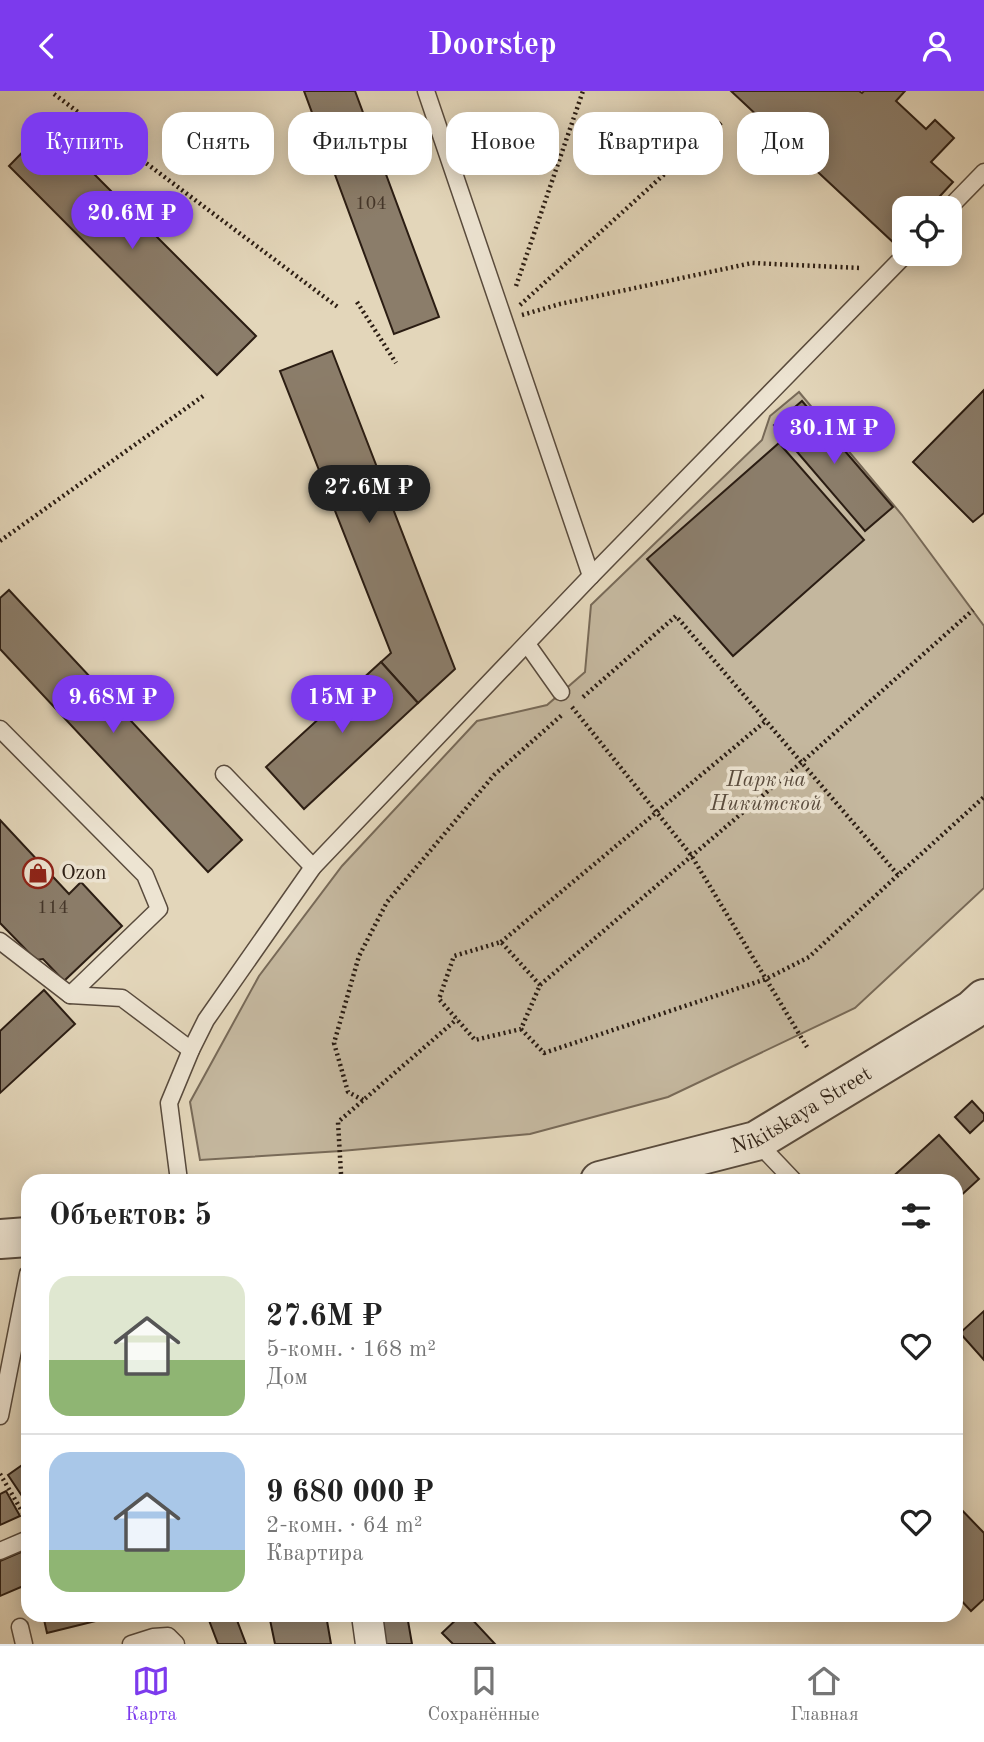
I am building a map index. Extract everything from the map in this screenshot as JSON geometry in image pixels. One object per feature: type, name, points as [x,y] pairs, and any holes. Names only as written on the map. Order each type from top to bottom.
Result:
[{"type":"street","name":"Nikitskaya Street","points":[[627,1174],[756,1141],[972,1010],[984,999]]},
{"type":"street","points":[[0,1239],[21,1238]]},
{"type":"street","points":[[369,1622],[371,1644]]},
{"type":"lane","points":[[426,91],[592,576]]},
{"type":"lane","points":[[961,196],[984,172]]},
{"type":"lane","points":[[178,1174],[169,1103],[191,1050],[206,1020],[313,867],[894,266]]},
{"type":"lane","points":[[527,645],[561,692]]},
{"type":"lane","points":[[0,729],[145,874],[159,909],[70,995]]},
{"type":"lane","points":[[224,774],[313,867]]},
{"type":"lane","points":[[0,941],[70,995],[122,998],[191,1050]]},
{"type":"lane","points":[[756,1141],[787,1174]]},
{"type":"lane","points":[[0,1416],[21,1310]]},
{"type":"lane","points":[[0,1551],[21,1542]]},
{"type":"lane","points":[[20,1627],[24,1644]]},
{"type":"lane","points":[[131,1644],[153,1637],[168,1636],[176,1644]]},
{"type":"path","points":[[504,320],[583,91]]},
{"type":"path","points":[[54,94],[339,308]]},
{"type":"path","points":[[504,320],[664,175]]},
{"type":"path","points":[[504,320],[559,304],[752,263],[891,269]]},
{"type":"path","points":[[357,302],[396,363]]},
{"type":"path","points":[[0,541],[206,394]]},
{"type":"path","points":[[521,1029],[540,985],[974,610]]},
{"type":"path","points":[[583,698],[676,617],[898,875]]},
{"type":"path","points":[[561,692],[691,855],[807,1047]]},
{"type":"path","points":[[363,1100],[348,1092],[334,1043],[359,956],[387,902],[494,775],[572,707]]},
{"type":"path","points":[[521,1029],[475,1040],[439,999],[454,956],[501,942],[767,720]]},
{"type":"path","points":[[521,1029],[544,1052],[766,979],[809,957],[984,797]]},
{"type":"path","points":[[501,942],[540,985]]},
{"type":"path","points":[[341,1174],[338,1122],[457,1020]]},
{"type":"path","points":[[0,1474],[21,1510]]},
{"type":"green space","name":"Парк на Никитской","points":[[799,392],[902,515],[984,626],[984,888],[855,1008],[668,1097],[530,1134],[341,1151],[200,1160],[190,1102],[259,976],[342,866],[477,721],[547,705],[585,672],[591,605],[762,440],[770,416]]},
{"type":"building","points":[[304,91],[355,91],[363,112],[312,112]]},
{"type":"building","points":[[731,91],[905,91],[896,101],[926,129],[935,120],[954,138],[931,162],[953,182],[940,196],[892,196],[892,241],[821,175],[829,175],[829,112],[754,112]]},
{"type":"building","points":[[21,154],[21,175],[95,175],[256,336],[217,375],[9,166]]},
{"type":"building","points":[[335,175],[386,175],[439,317],[394,334]]},
{"type":"building","points":[[332,351],[455,669],[418,703],[381,662],[391,653],[280,371]]},
{"type":"building","points":[[984,390],[984,513],[973,522],[913,462]]},
{"type":"building","points":[[802,401],[893,507],[865,531],[774,425]]},
{"type":"building","points":[[779,443],[864,540],[733,656],[647,559]]},
{"type":"building","points":[[9,590],[242,840],[208,872],[0,649],[0,598]]},
{"type":"building","points":[[381,662],[418,703],[304,809],[266,767]]},
{"type":"building","points":[[0,820],[69,894],[81,882],[122,926],[64,981],[43,959],[36,960],[0,923]]},
{"type":"building","points":[[44,990],[75,1024],[0,1093],[0,1031]]},
{"type":"building","points":[[972,1101],[984,1114],[984,1120],[970,1133],[955,1117]]},
{"type":"building","points":[[939,1135],[979,1179],[963,1194],[963,1174],[896,1174]]},
{"type":"building","points":[[984,1311],[984,1360],[963,1336],[963,1330]]},
{"type":"building","points":[[21,1466],[21,1494],[8,1475]]},
{"type":"building","points":[[6,1491],[20,1516],[0,1525],[0,1494]]},
{"type":"building","points":[[963,1511],[984,1533],[984,1599],[971,1611],[963,1602]]},
{"type":"building","points":[[21,1552],[21,1587],[0,1596],[0,1561]]},
{"type":"building","points":[[45,1622],[92,1622],[47,1633]]},
{"type":"building","points":[[210,1622],[238,1622],[246,1644],[218,1644]]},
{"type":"building","points":[[270,1622],[327,1622],[331,1644],[275,1644]]},
{"type":"building","points":[[382,1622],[408,1622],[412,1644],[386,1644]]},
{"type":"building","points":[[454,1622],[475,1622],[495,1644],[453,1644],[442,1633]]},
{"type":"place","name":"Ozon","points":[[38,873]]}]
